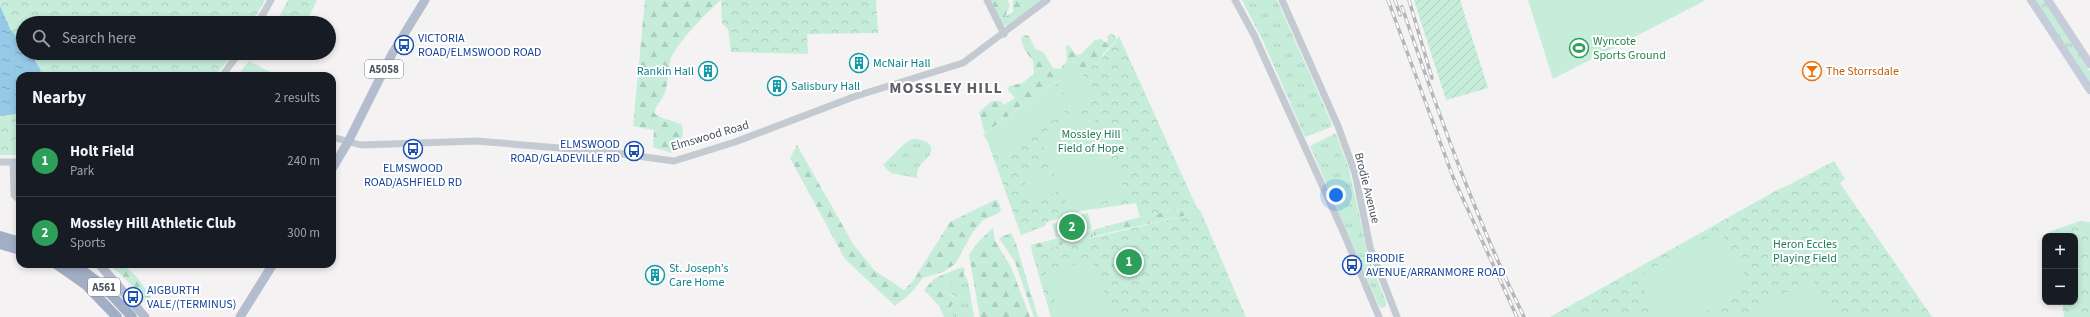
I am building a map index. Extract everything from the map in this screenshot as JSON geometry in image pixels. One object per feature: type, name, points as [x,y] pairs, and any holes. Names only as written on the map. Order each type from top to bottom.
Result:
[{"type":"highway","points":[[5,237],[16,241]]},
{"type":"highway","points":[[0,244],[16,249]]},
{"type":"highway","name":"A561","points":[[62,268],[86,285],[116,317]]},
{"type":"highway","name":"A561","points":[[79,268],[87,272],[103,285],[132,317]]},
{"type":"main road","name":"A5058","points":[[336,162],[348,142],[392,54],[425,0]]},
{"type":"main road","points":[[2031,0],[2090,90]]},
{"type":"main road","points":[[2048,0],[2090,64]]},
{"type":"main road","points":[[102,268],[145,317]]},
{"type":"main road","points":[[240,317],[271,268]]},
{"type":"street","points":[[262,16],[271,0]]},
{"type":"street","points":[[987,0],[1004,34]]},
{"type":"street","name":"Elmswood Road","points":[[336,138],[362,145],[476,141],[608,152],[674,161],[735,142],[856,96],[963,63],[1048,0]]},
{"type":"street","points":[[1236,0],[1254,36],[1342,229],[1379,317]]},
{"type":"street","name":"Brodie Avenue","points":[[1282,0],[1340,133],[1355,173],[1370,247],[1397,317]]},
{"type":"street","points":[[225,72],[234,60]]},
{"type":"street","points":[[0,162],[16,162]]},
{"type":"street","points":[[5,237],[16,237]]},
{"type":"green space","points":[[0,0],[265,0],[256,16],[16,16],[16,60],[228,60],[218,72],[16,72],[16,155],[0,155]]},
{"type":"green space","points":[[288,0],[317,0],[309,16],[280,16]]},
{"type":"green space","points":[[645,0],[721,0],[686,36],[671,58],[666,90],[654,113],[682,125],[683,135],[672,153],[653,147],[654,130],[633,126]]},
{"type":"green space","points":[[721,0],[876,0],[878,33],[807,34],[808,54],[731,52],[728,29],[722,23]]},
{"type":"green space","points":[[990,0],[1007,0],[1010,5],[1005,17],[1013,12],[1013,0],[1048,0],[1007,26],[1004,25],[1003,29]]},
{"type":"green space","points":[[1242,0],[1277,0],[1332,124],[1331,127],[1305,137],[1263,41]]},
{"type":"green space","points":[[1414,0],[1460,0],[1488,88],[1446,100]]},
{"type":"green space","name":"Wyncote Sports Ground","points":[[1528,0],[1706,0],[1553,79]]},
{"type":"green space","points":[[2035,0],[2044,0],[2090,71],[2090,85]]},
{"type":"green space","points":[[1112,33],[1117,39],[1103,54],[1101,62],[1054,83],[985,133],[979,112],[992,101],[1001,101],[1004,105],[1015,98],[1008,90],[1009,86],[1022,83],[1034,74],[1033,61],[1024,49],[1021,39],[1024,35],[1029,36],[1035,49],[1043,52],[1053,68],[1060,69],[1067,61],[1066,46],[1069,45],[1075,54],[1080,55],[1095,40],[1101,39],[1106,43],[1108,40],[1107,36]]},
{"type":"green space","name":"Mossley Hill Field of Hope","points":[[1119,36],[1196,206],[1140,217],[1136,203],[1080,211],[1047,222],[1045,226],[1021,235],[987,140],[983,135],[1077,68],[1085,69],[1089,62],[1095,65],[1101,62],[1104,55]]},
{"type":"green space","points":[[249,61],[270,72],[240,72]]},
{"type":"green space","points":[[1077,68],[1096,91],[1076,108],[1057,85]]},
{"type":"green space","points":[[1054,83],[1072,106],[1002,159],[983,135]]},
{"type":"green space","points":[[1091,112],[1126,193],[1071,214],[1038,134]]},
{"type":"green space","points":[[1336,134],[1349,169],[1368,255],[1386,302],[1386,306],[1382,308],[1379,306],[1310,146]]},
{"type":"green space","points":[[912,139],[926,142],[931,146],[929,156],[918,169],[917,178],[891,173],[883,165],[903,145]]},
{"type":"green space","points":[[797,145],[853,244],[874,270],[904,290],[913,281],[950,222],[997,199],[1001,209],[999,213],[983,220],[973,232],[955,264],[943,272],[923,278],[910,294],[895,306],[845,259],[790,158]]},
{"type":"green space","name":"Heron Eccles Playing Field","points":[[1834,161],[1845,179],[1840,183],[1932,317],[1550,317],[1781,188]]},
{"type":"green space","points":[[1048,167],[1059,191],[1032,202],[1023,178]]},
{"type":"green space","points":[[1196,206],[1201,212],[1094,236],[1093,230],[1140,217]]},
{"type":"green space","points":[[1201,212],[1246,317],[1051,317],[1032,252]]},
{"type":"green space","points":[[1088,213],[1092,229],[1056,238],[1052,224],[1061,222],[1062,225],[1068,223],[1067,218]]},
{"type":"green space","points":[[2080,221],[2090,222],[2090,317],[2064,317],[2062,305],[2078,305],[2078,233],[2049,232]]},
{"type":"green space","points":[[993,228],[995,241],[1011,267],[1030,317],[980,317],[969,255],[979,241]]},
{"type":"green space","points":[[1092,230],[1093,237],[1032,252],[1031,245]]},
{"type":"green space","points":[[1720,231],[1751,286],[1694,317],[1659,317],[1637,277]]},
{"type":"green space","points":[[1011,233],[1016,244],[1038,317],[1034,317],[1015,262],[999,238]]},
{"type":"green space","points":[[1092,259],[1112,317],[1060,317],[1046,273]]},
{"type":"green space","points":[[962,267],[965,269],[963,279],[948,283],[945,290],[946,293],[957,299],[951,306],[953,317],[944,317],[939,306],[924,290],[935,278]]},
{"type":"green space","points":[[112,268],[127,268],[137,277],[152,299],[150,304],[147,304],[118,272]]},
{"type":"green space","points":[[964,274],[968,281],[974,317],[953,317],[951,306],[955,296],[946,293],[945,290],[948,283]]},
{"type":"green space","points":[[1812,278],[1834,317],[1761,317],[1757,309]]},
{"type":"water","points":[[0,6],[10,29],[16,36],[16,60],[34,60],[41,72],[16,72],[16,114],[0,116]]},
{"type":"railway","points":[[1388,0],[1453,177],[1517,317]]},
{"type":"railway","points":[[1395,0],[1400,15]]},
{"type":"railway","points":[[1409,0],[1432,78]]},
{"type":"railway","points":[[1402,7],[1429,86],[1473,203],[1524,317]]},
{"type":"place","name":"VICTORIA ROAD/ELMSWOOD ROAD","points":[[404,45]]},
{"type":"place","name":"Wyncote Sports Ground","points":[[1579,48]]},
{"type":"place","name":"McNair Hall","points":[[859,63]]},
{"type":"place","name":"Rankin Hall","points":[[708,71]]},
{"type":"place","name":"The Storrsdale","points":[[1812,71]]},
{"type":"place","name":"Salisbury Hall","points":[[777,86]]},
{"type":"place","name":"ELMSWOOD ROAD/ASHFIELD RD","points":[[413,149]]},
{"type":"place","name":"ELMSWOOD ROAD/GLADEVILLE RD","points":[[634,151]]},
{"type":"place","name":"Mossley Hill Athletic Club","points":[[1072,227]]},
{"type":"place","name":"Holt Field","points":[[1129,262]]},
{"type":"place","name":"BRODIE AVENUE/ARRANMORE ROAD","points":[[1352,265]]},
{"type":"place","name":"St. Joseph’s Care Home","points":[[655,275]]},
{"type":"place","name":"AIGBURTH VALE/(TERMINUS)","points":[[133,297]]},
{"type":"district","name":"MOSSLEY HILL","points":[[946,88]]}]
